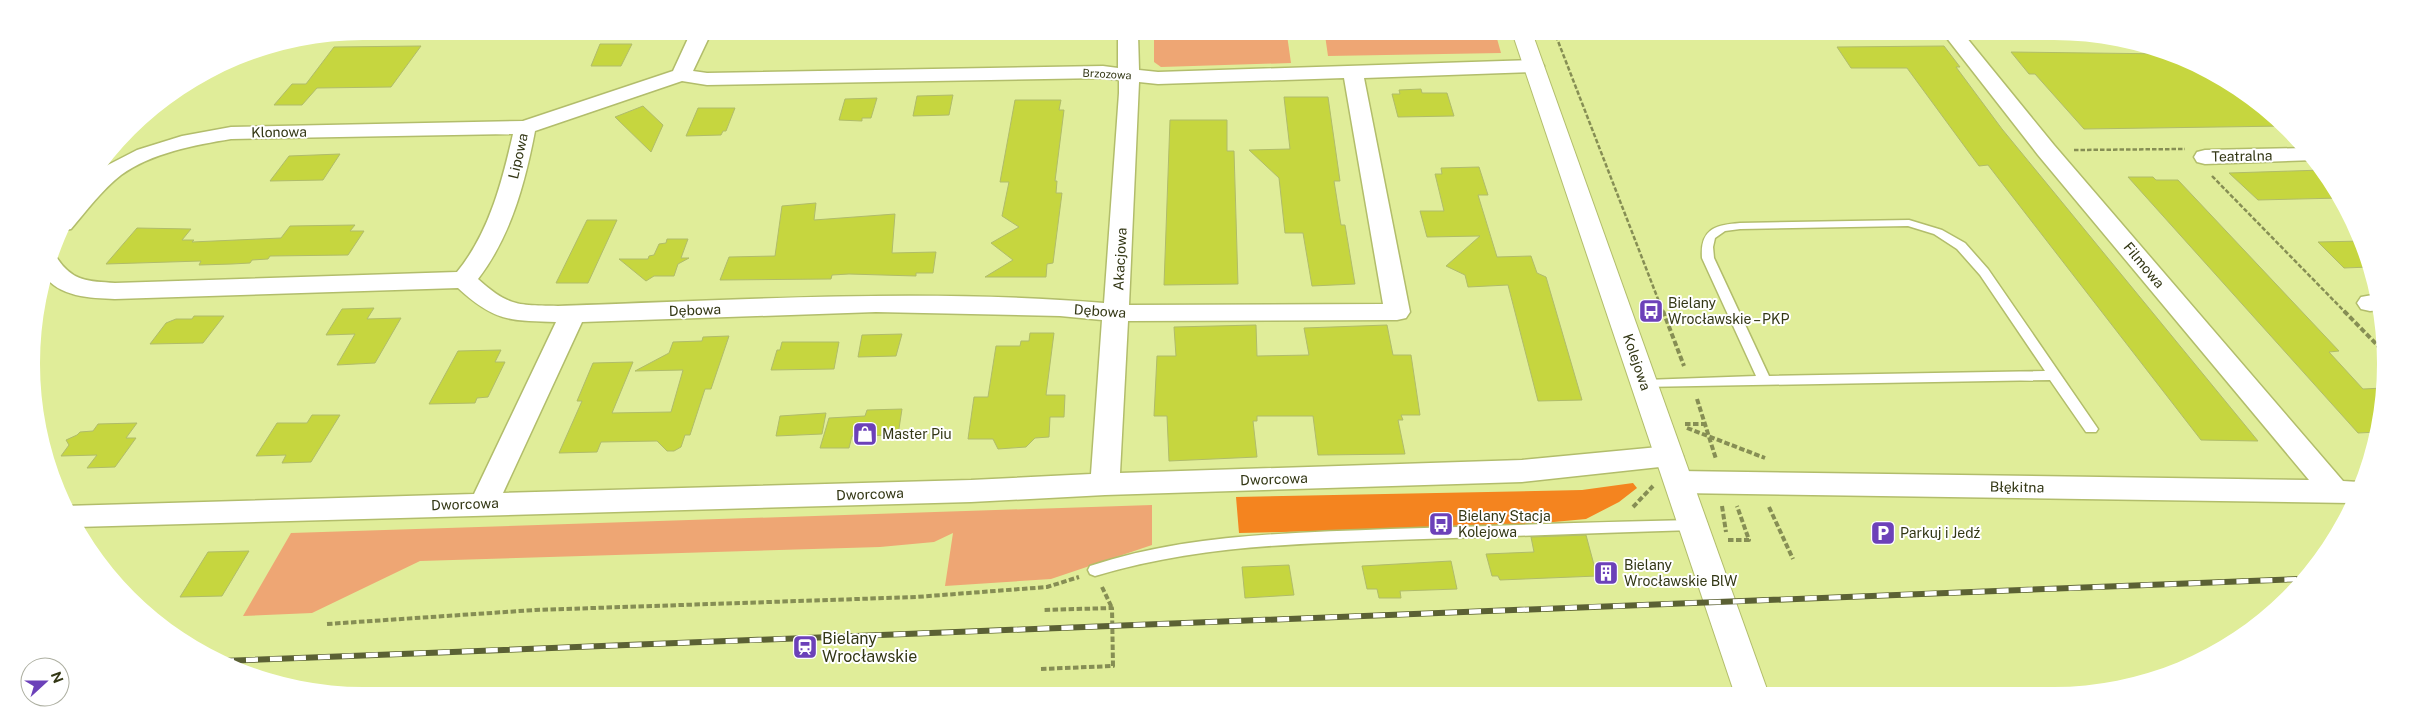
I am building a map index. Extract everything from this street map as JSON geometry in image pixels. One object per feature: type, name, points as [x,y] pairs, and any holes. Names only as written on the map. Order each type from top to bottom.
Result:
[{"type":"street","points":[[681,74],[697,40]]},
{"type":"street","name":"Akacjowa","points":[[1105,484],[1129,74],[1128,40]]},
{"type":"street","name":"Kolejowa","points":[[1525,40],[1645,384],[1668,473],[1693,525],[1750,687]]},
{"type":"street","name":"Filmowa","points":[[1958,40],[2046,150],[2345,491]]},
{"type":"street","name":"Brzozowa","points":[[681,74],[707,80],[1093,72],[1158,78],[1534,66]]},
{"type":"street","name":"Dębowa","points":[[565,314],[876,304],[1060,308],[1116,313],[1397,312],[1353,71]]},
{"type":"street","name":"Lipowa","points":[[464,280],[478,262],[511,188],[525,126],[681,74]]},
{"type":"street","name":"Klonowa","points":[[86,198],[120,166],[182,143],[207,136],[231,133],[525,126]]},
{"type":"street","name":"Teatralna","points":[[2200,160],[2301,155]]},
{"type":"street","points":[[54,272],[59,280],[80,288],[115,291],[434,279],[464,280],[486,300],[514,313],[565,314],[484,503]]},
{"type":"street","name":"Dworcowa","points":[[78,516],[951,491],[1105,484],[1522,471],[1668,473]]},
{"type":"street","name":"Błękitna","points":[[1668,473],[2345,491]]},
{"type":"lane","points":[[1764,379],[1708,258],[1707,247],[1710,236],[1722,228],[1740,226],[1909,223],[1938,232],[1961,246],[1984,272],[2091,429]]},
{"type":"lane","points":[[1645,384],[1764,379],[1889,379],[2054,375]]},
{"type":"lane","points":[[1095,570],[1126,559],[1170,550],[1295,538],[1693,525]]},
{"type":"path","points":[[1558,40],[1707,424],[1706,435],[1718,464]]},
{"type":"path","points":[[2046,150],[2184,148],[2200,160],[2376,344]]},
{"type":"path","points":[[1706,435],[1676,423],[1707,424]]},
{"type":"path","points":[[1636,527],[1631,510],[1668,473]]},
{"type":"path","points":[[1728,540],[1749,540],[1737,504]]},
{"type":"path","points":[[1768,504],[1793,559]]},
{"type":"path","points":[[327,624],[535,610],[808,602],[1020,590],[1047,587],[1069,581],[1095,570]]},
{"type":"path","points":[[1041,669],[1113,666],[1112,608],[1043,610]]},
{"type":"shaded area","points":[[1154,40],[1288,40],[1291,63],[1161,67],[1154,62]]},
{"type":"shaded area","points":[[1326,40],[1497,40],[1501,53],[1328,56]]},
{"type":"shaded area","points":[[1633,483],[1637,488],[1619,502],[1586,519],[1500,527],[1239,533],[1236,497],[1582,490]]},
{"type":"shaded area","points":[[1152,505],[1152,545],[1051,579],[945,586],[953,533],[934,542],[880,547],[420,561],[312,613],[243,616],[291,533]]},
{"type":"building","points":[[600,44],[632,44],[621,66],[591,66]]},
{"type":"building","points":[[421,46],[391,87],[317,88],[302,105],[274,105],[292,84],[306,84],[334,47]]},
{"type":"building","points":[[1944,46],[1960,67],[1956,67],[2002,129],[2258,441],[2201,440],[1988,165],[1979,166],[1907,68],[1851,68],[1837,47]]},
{"type":"building","points":[[2011,52],[2146,54],[2197,73],[2215,83],[2250,107],[2273,126],[2084,129],[2035,74],[2029,74]]},
{"type":"building","points":[[1421,89],[1422,93],[1447,93],[1454,116],[1398,117],[1392,94],[1400,94],[1399,90]]},
{"type":"building","points":[[953,95],[949,115],[913,116],[917,96]]},
{"type":"building","points":[[1284,97],[1328,97],[1340,181],[1334,181],[1341,225],[1345,225],[1355,284],[1312,286],[1303,233],[1285,233],[1279,178],[1249,150],[1290,149]]},
{"type":"building","points":[[877,98],[871,118],[862,118],[862,121],[839,120],[845,99]]},
{"type":"building","points":[[1015,100],[1061,100],[1059,110],[1064,110],[1055,181],[1057,181],[1056,193],[1062,193],[1053,263],[1047,264],[1046,277],[985,277],[1013,260],[991,243],[1019,227],[1002,216],[1009,182],[1000,182]]},
{"type":"building","points":[[643,106],[663,125],[651,152],[615,117]]},
{"type":"building","points":[[698,108],[735,108],[726,131],[723,131],[721,135],[686,136]]},
{"type":"building","points":[[1170,120],[1227,120],[1227,151],[1234,151],[1238,284],[1164,285]]},
{"type":"building","points":[[340,154],[323,180],[270,181],[289,156]]},
{"type":"building","points":[[1479,167],[1488,195],[1478,195],[1497,257],[1531,256],[1537,273],[1546,277],[1582,400],[1538,401],[1508,285],[1468,287],[1465,275],[1446,266],[1480,236],[1427,237],[1420,211],[1444,211],[1435,174],[1442,174],[1441,168]]},
{"type":"building","points":[[2312,170],[2331,198],[2258,200],[2229,173]]},
{"type":"building","points":[[2128,177],[2178,180],[2339,351],[2329,352],[2363,389],[2376,388],[2370,432],[2358,433]]},
{"type":"building","points":[[816,203],[814,220],[895,214],[892,253],[936,252],[933,273],[916,273],[916,276],[832,275],[831,279],[720,280],[729,257],[775,256],[782,206]]},
{"type":"building","points":[[587,220],[617,220],[588,283],[556,283]]},
{"type":"building","points":[[355,225],[350,231],[364,231],[348,255],[270,256],[268,259],[252,260],[250,263],[232,264],[199,265],[201,261],[106,264],[137,228],[191,229],[182,240],[194,240],[192,242],[281,238],[290,226]]},
{"type":"building","points":[[667,239],[688,239],[681,258],[689,258],[678,264],[674,276],[654,276],[646,281],[619,259],[648,259],[649,256],[654,255],[659,244],[666,243]]},
{"type":"building","points":[[2352,241],[2362,267],[2344,268],[2318,242]]},
{"type":"building","points":[[374,308],[367,319],[401,318],[375,363],[337,365],[355,334],[326,335],[342,309]]},
{"type":"building","points":[[194,316],[224,316],[203,343],[150,344],[166,323],[176,319],[192,319]]},
{"type":"building","points":[[1256,325],[1257,356],[1309,355],[1304,328],[1387,325],[1393,355],[1411,355],[1420,415],[1401,415],[1403,420],[1398,420],[1405,454],[1318,455],[1313,416],[1257,416],[1257,421],[1253,421],[1257,457],[1169,461],[1167,416],[1154,416],[1157,356],[1176,356],[1174,327]]},
{"type":"building","points":[[1030,333],[1054,333],[1046,395],[1065,395],[1064,417],[1050,417],[1049,437],[1035,438],[1026,447],[998,449],[993,439],[968,439],[974,397],[988,397],[996,346],[1020,346],[1021,341],[1029,341]]},
{"type":"building","points":[[902,334],[896,356],[858,357],[862,335]]},
{"type":"building","points":[[729,336],[711,389],[705,389],[690,435],[685,435],[681,447],[674,451],[667,451],[657,441],[601,442],[597,452],[559,453],[582,401],[577,401],[593,363],[633,362],[612,413],[671,412],[683,370],[635,371],[669,353],[673,342],[702,341],[703,337]]},
{"type":"building","points":[[782,342],[839,342],[834,369],[771,370],[777,350],[780,350]]},
{"type":"building","points":[[501,350],[495,362],[505,362],[488,397],[477,398],[475,403],[429,404],[458,351]]},
{"type":"building","points":[[902,409],[898,435],[852,436],[849,448],[820,448],[829,418],[865,416],[867,410]]},
{"type":"building","points":[[826,413],[822,434],[776,436],[780,416]]},
{"type":"building","points":[[312,415],[340,415],[311,462],[282,463],[286,455],[256,456],[277,423],[307,423]]},
{"type":"building","points":[[137,423],[126,438],[136,438],[115,467],[87,468],[97,455],[61,456],[69,445],[66,440],[80,432],[93,431],[98,424]]},
{"type":"building","points":[[1586,535],[1597,576],[1500,580],[1498,576],[1492,576],[1486,554],[1534,552],[1531,537]]},
{"type":"building","points":[[249,551],[222,596],[180,597],[208,552]]},
{"type":"building","points":[[1451,561],[1457,589],[1400,591],[1401,598],[1379,598],[1377,589],[1367,589],[1362,566]]},
{"type":"building","points":[[1289,565],[1294,595],[1245,598],[1242,567]]},
{"type":"railway","points":[[236,660],[2295,579]]},
{"type":"place","name":"Bielany Wrocławskie – PKP","points":[[1651,311]]},
{"type":"place","name":"Master Piu","points":[[865,434]]},
{"type":"place","name":"Bielany Stacja Kolejowa","points":[[1441,524]]},
{"type":"place","name":"Parkuj i Jedź","points":[[1883,533]]},
{"type":"place","name":"Bielany Wrocławskie BlW","points":[[1606,573]]},
{"type":"place","name":"Bielany Wrocławskie","points":[[805,647]]}]
